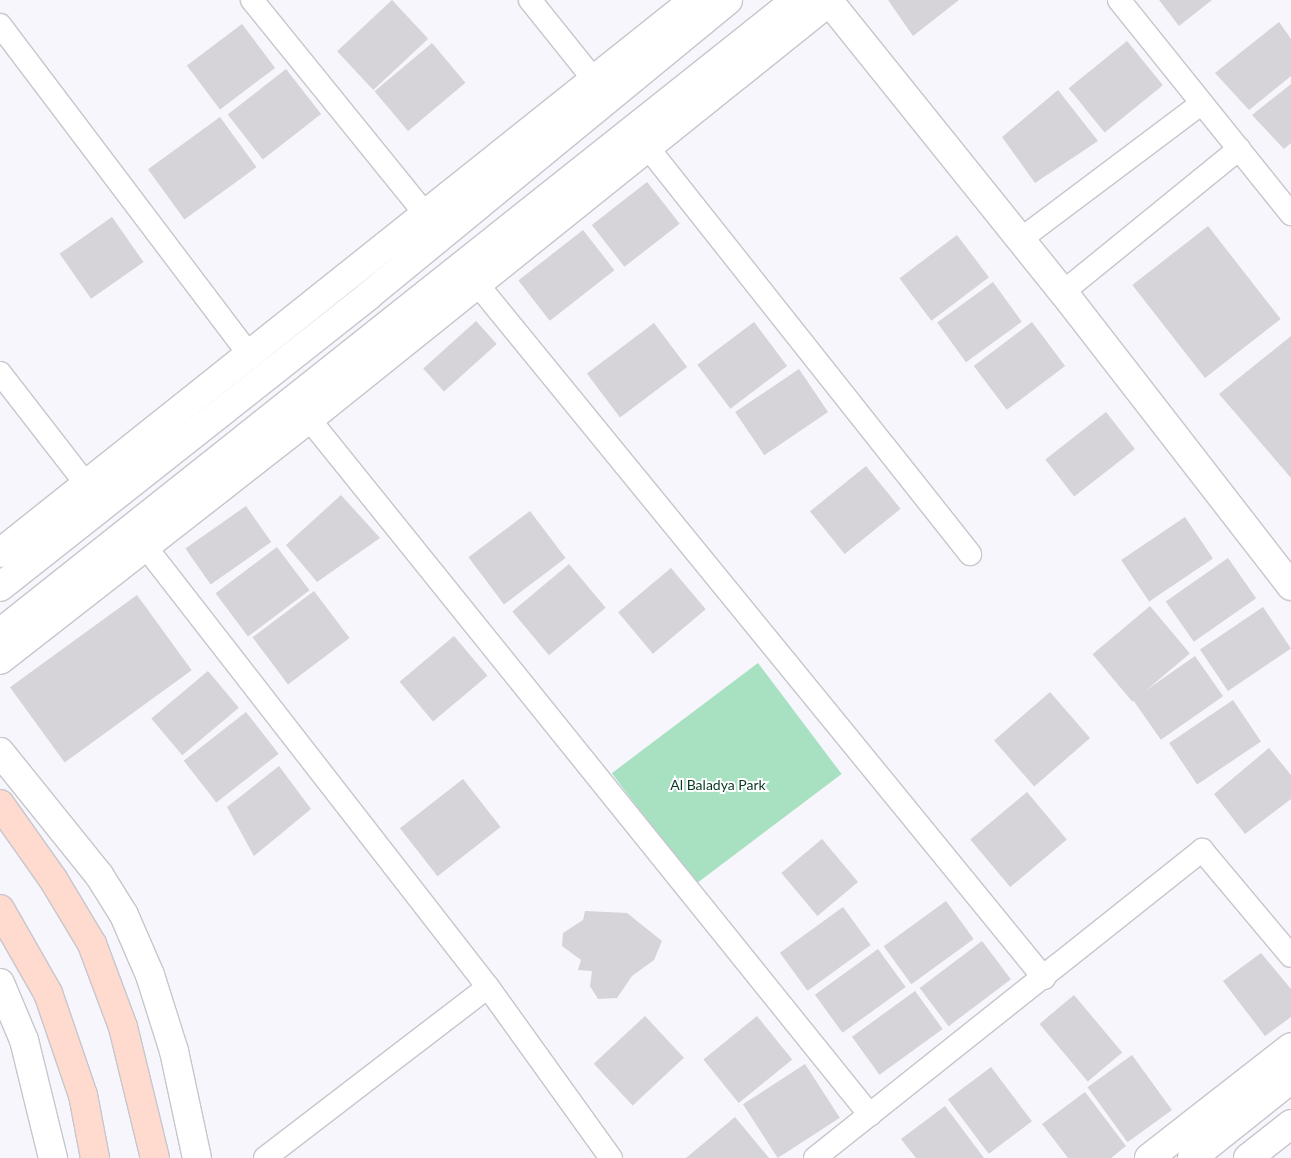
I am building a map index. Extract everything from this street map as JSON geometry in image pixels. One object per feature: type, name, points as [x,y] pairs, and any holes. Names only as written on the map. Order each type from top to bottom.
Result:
[{"type":"main road","points":[[0,553],[251,357],[425,214],[694,0]]},
{"type":"main road","points":[[0,587],[368,296],[728,0]]},
{"type":"main road","points":[[0,633],[796,0]]},
{"type":"main road","points":[[0,660],[478,285],[649,149],[830,0],[1063,292],[1291,586]]},
{"type":"main road","points":[[0,752],[99,875],[124,916],[150,975],[174,1051],[197,1158]]},
{"type":"main road","points":[[0,804],[92,944],[123,1027],[156,1158]]},
{"type":"main road","points":[[0,909],[48,993],[83,1095],[95,1158]]},
{"type":"main road","points":[[0,983],[24,1040],[53,1158]]},
{"type":"main road","points":[[1149,1158],[1291,1047]]},
{"type":"main road","points":[[1192,1158],[1291,1079]]},
{"type":"main road","points":[[1248,1158],[1291,1124]]},
{"type":"street","points":[[252,0],[425,214]]},
{"type":"street","points":[[530,0],[594,80]]},
{"type":"street","points":[[1119,0],[1239,149],[1287,200]]},
{"type":"street","points":[[0,25],[251,357]]},
{"type":"street","points":[[1020,240],[1202,102]]},
{"type":"street","points":[[649,149],[970,554]]},
{"type":"street","points":[[1063,292],[1239,149]]},
{"type":"street","points":[[478,285],[1044,978]]},
{"type":"street","points":[[0,373],[86,484]]},
{"type":"street","points":[[309,419],[870,1115]]},
{"type":"street","points":[[145,546],[488,987],[611,1158]]},
{"type":"street","points":[[815,1158],[1044,978],[1202,850],[1291,956]]},
{"type":"street","points":[[265,1158],[488,987]]},
{"type":"green space","name":"Al Baladya Park","points":[[758,663],[842,774],[696,884],[612,773]]},
{"type":"building","points":[[392,0],[428,39],[373,90],[337,51]]},
{"type":"building","points":[[888,0],[959,0],[913,36]]},
{"type":"building","points":[[1159,0],[1212,0],[1179,26]]},
{"type":"building","points":[[1279,22],[1291,39],[1291,76],[1249,110],[1215,73]]},
{"type":"building","points":[[242,24],[275,68],[220,109],[187,66]]},
{"type":"building","points":[[1127,41],[1163,85],[1105,132],[1069,88]]},
{"type":"building","points":[[432,43],[465,83],[408,131],[375,91]]},
{"type":"building","points":[[286,69],[321,114],[263,159],[228,115]]},
{"type":"building","points":[[1291,84],[1291,143],[1284,149],[1252,115]]},
{"type":"building","points":[[1058,90],[1098,141],[1035,183],[1002,137]]},
{"type":"building","points":[[220,117],[256,167],[184,219],[148,169]]},
{"type":"building","points":[[647,182],[680,224],[624,267],[592,225]]},
{"type":"building","points":[[112,217],[144,262],[91,299],[60,254]]},
{"type":"building","points":[[1208,226],[1281,319],[1205,378],[1132,285]]},
{"type":"building","points":[[583,230],[614,270],[550,321],[518,280]]},
{"type":"building","points":[[957,235],[989,277],[931,321],[899,278]]},
{"type":"building","points":[[993,282],[1022,322],[966,362],[937,323]]},
{"type":"building","points":[[476,321],[497,344],[444,392],[423,369]]},
{"type":"building","points":[[754,322],[787,366],[730,409],[697,365]]},
{"type":"building","points":[[1032,322],[1065,366],[1007,410],[974,366]]},
{"type":"building","points":[[654,323],[687,367],[620,417],[587,374]]},
{"type":"building","points":[[1291,336],[1291,478],[1219,394]]},
{"type":"building","points":[[799,369],[828,412],[764,455],[735,412]]},
{"type":"building","points":[[1106,412],[1135,449],[1074,496],[1045,459]]},
{"type":"building","points":[[866,466],[901,509],[845,554],[810,511]]},
{"type":"building","points":[[341,495],[380,538],[317,582],[286,545]]},
{"type":"building","points":[[246,506],[271,542],[211,584],[185,548]]},
{"type":"building","points":[[530,511],[566,558],[504,604],[469,557]]},
{"type":"building","points":[[1185,517],[1213,558],[1149,602],[1121,560]]},
{"type":"building","points":[[277,547],[309,590],[248,636],[216,593]]},
{"type":"building","points":[[1228,558],[1256,598],[1194,642],[1166,602]]},
{"type":"building","points":[[569,564],[606,608],[549,655],[512,612]]},
{"type":"building","points":[[671,568],[706,609],[653,654],[618,612]]},
{"type":"building","points":[[314,591],[350,638],[288,684],[253,637]]},
{"type":"building","points":[[137,595],[192,670],[65,763],[10,687]]},
{"type":"building","points":[[1150,606],[1190,653],[1132,702],[1093,654]]},
{"type":"building","points":[[1263,607],[1291,648],[1228,691],[1200,649]]},
{"type":"building","points":[[454,636],[487,676],[433,721],[400,682]]},
{"type":"building","points":[[1195,656],[1223,696],[1161,740],[1133,700]]},
{"type":"building","points":[[208,671],[239,708],[182,755],[151,719]]},
{"type":"building","points":[[1050,692],[1090,738],[1034,787],[994,741]]},
{"type":"building","points":[[1233,700],[1261,741],[1197,785],[1169,743]]},
{"type":"building","points":[[246,712],[279,754],[216,802],[184,761]]},
{"type":"building","points":[[1269,748],[1291,775],[1291,799],[1245,834],[1214,794]]},
{"type":"building","points":[[279,766],[311,809],[254,856],[227,807]]},
{"type":"building","points":[[463,779],[501,827],[438,876],[400,828]]},
{"type":"building","points":[[1027,792],[1067,839],[1010,887],[970,840]]},
{"type":"building","points":[[822,839],[858,882],[817,916],[781,873]]},
{"type":"building","points":[[946,901],[974,939],[911,984],[884,946]]},
{"type":"building","points":[[843,907],[871,945],[808,991],[780,953]]},
{"type":"building","points":[[585,911],[627,913],[662,941],[654,960],[632,976],[617,998],[598,999],[590,986],[592,971],[578,970],[581,960],[562,946],[563,933],[583,920]]},
{"type":"building","points":[[982,941],[1011,979],[949,1026],[920,988]]},
{"type":"building","points":[[878,949],[906,987],[843,1033],[815,995]]},
{"type":"building","points":[[1261,953],[1291,989],[1291,1017],[1265,1036],[1223,981]]},
{"type":"building","points":[[915,991],[943,1029],[880,1075],[852,1037]]},
{"type":"building","points":[[1074,995],[1122,1052],[1088,1081],[1040,1024]]},
{"type":"building","points":[[645,1016],[684,1058],[633,1105],[594,1064]]},
{"type":"building","points":[[757,1016],[792,1060],[739,1103],[703,1059]]},
{"type":"building","points":[[1132,1055],[1172,1110],[1127,1142],[1088,1087]]},
{"type":"building","points":[[805,1064],[840,1118],[778,1158],[743,1104]]},
{"type":"building","points":[[991,1067],[1032,1121],[989,1154],[948,1099]]},
{"type":"building","points":[[1085,1092],[1126,1146],[1111,1158],[1068,1158],[1042,1124]]},
{"type":"building","points":[[945,1106],[984,1158],[916,1158],[901,1139]]},
{"type":"building","points":[[735,1117],[769,1158],[686,1158]]}]
